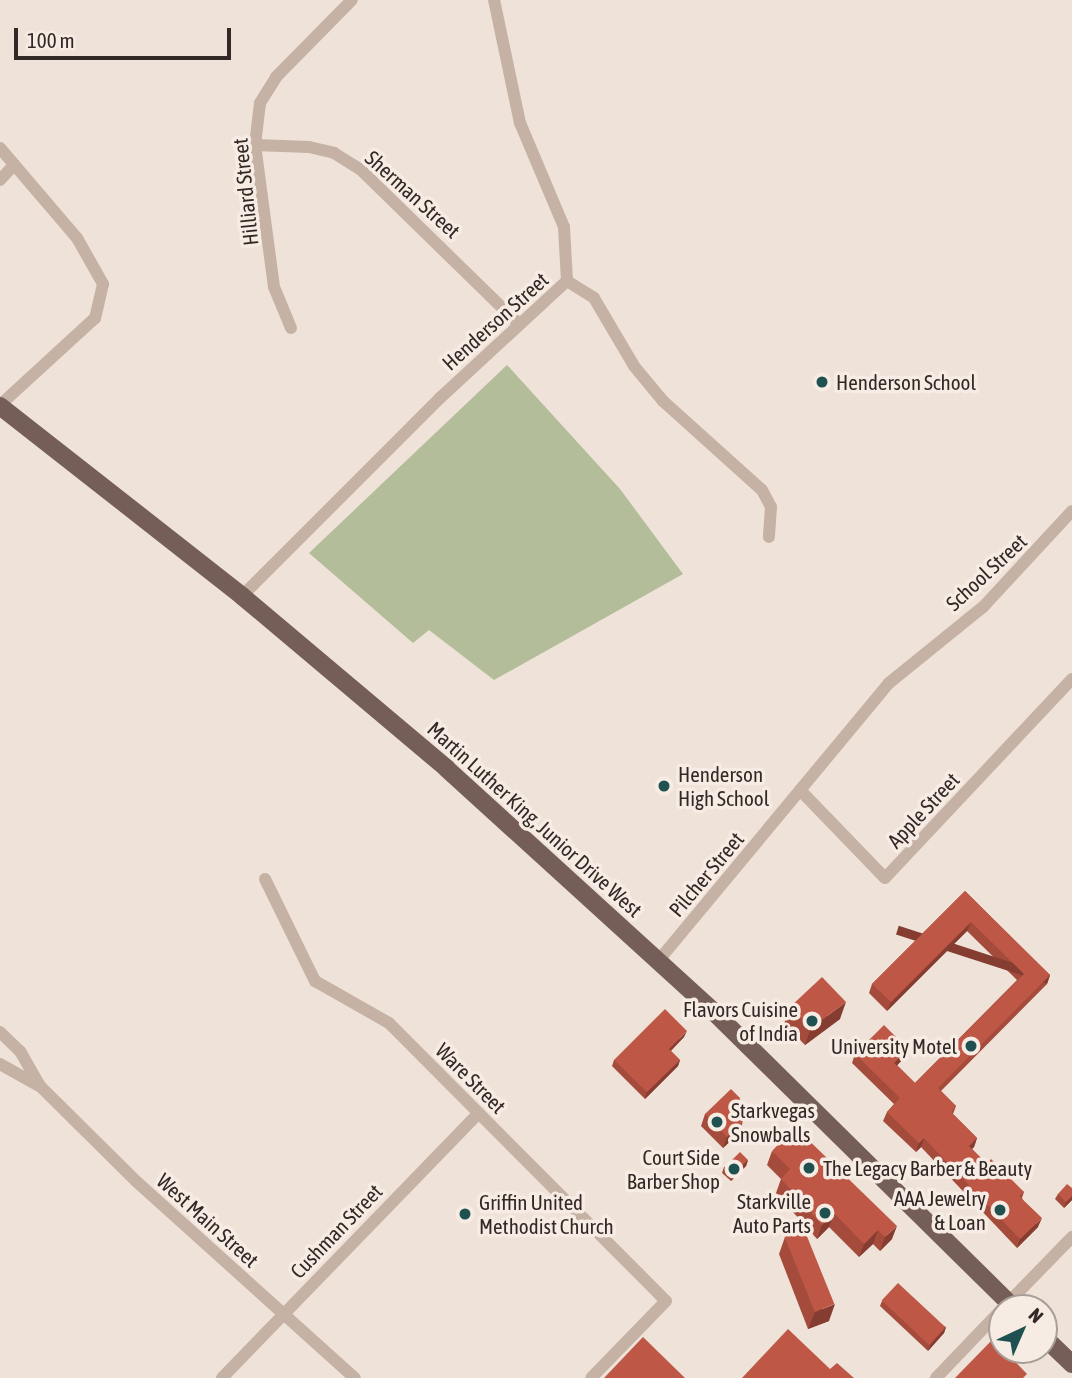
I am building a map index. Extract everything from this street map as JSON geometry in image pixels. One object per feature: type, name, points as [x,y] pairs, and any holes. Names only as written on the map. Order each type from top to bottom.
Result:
[{"type":"main road","name":"Martin Luther King, Junior Drive West","points":[[0,405],[242,596],[446,768],[659,960],[994,1294]]},
{"type":"main road","points":[[1058,1350],[1072,1364]]},
{"type":"street","name":"Hilliard Street","points":[[292,328],[274,287],[255,145],[260,103],[276,77],[352,0]]},
{"type":"street","name":"Henderson Street","points":[[242,596],[519,324],[567,281],[564,227],[520,123],[494,0]]},
{"type":"street","name":"Sherman Street","points":[[255,145],[309,147],[334,153],[360,169],[519,324]]},
{"type":"street","points":[[0,148],[78,238],[103,284],[95,318],[0,405]]},
{"type":"street","points":[[0,180],[14,165]]},
{"type":"street","points":[[567,281],[594,298],[634,366],[663,401],[762,490],[771,507],[769,537]]},
{"type":"street","name":"School Street","points":[[889,682],[985,606],[1072,511]]},
{"type":"street","name":"Apple Street","points":[[800,790],[885,878],[1072,679]]},
{"type":"street","name":"Pilcher Street","points":[[659,960],[889,682]]},
{"type":"street","name":"Ware Street","points":[[265,879],[315,981],[389,1023],[666,1301],[591,1378]]},
{"type":"street","name":"West Main Street","points":[[0,1032],[20,1051],[40,1086],[137,1182],[352,1376]]},
{"type":"street","points":[[1,1067],[20,1051]]},
{"type":"street","name":"West Main Street","points":[[1,1067],[40,1086]]},
{"type":"street","name":"Cushman Street","points":[[222,1378],[478,1114]]},
{"type":"street","points":[[1019,1294],[1072,1237]]},
{"type":"street","points":[[936,1378],[988,1326]]},
{"type":"green space","points":[[507,365],[620,489],[683,574],[494,680],[429,630],[413,643],[309,553]]},
{"type":"building","points":[[965,891],[1050,975],[938,1088],[956,1106],[951,1112],[977,1138],[969,1146],[987,1164],[991,1159],[1024,1192],[1019,1196],[1042,1218],[1020,1239],[924,1138],[919,1143],[887,1112],[900,1098],[855,1054],[884,1025],[908,1049],[894,1063],[915,1083],[1024,974],[971,922],[891,1002],[872,984]]},
{"type":"building","points":[[822,977],[846,1002],[811,1028],[790,1007]]},
{"type":"building","points":[[665,1009],[687,1031],[669,1049],[680,1060],[647,1092],[614,1060]]},
{"type":"building","points":[[731,1089],[740,1098],[730,1108],[743,1121],[727,1137],[705,1114]]},
{"type":"building","points":[[795,1127],[897,1226],[885,1237],[878,1230],[864,1244],[834,1213],[822,1225],[781,1179],[790,1169],[772,1151]]},
{"type":"building","points":[[740,1152],[748,1160],[732,1175],[724,1168]]},
{"type":"building","points":[[1067,1184],[1072,1188],[1072,1196],[1066,1202],[1058,1194]]},
{"type":"building","points":[[804,1229],[834,1304],[815,1312],[785,1237]]},
{"type":"building","points":[[898,1283],[946,1327],[929,1345],[882,1301]]},
{"type":"building","points":[[788,1329],[830,1369],[837,1363],[854,1378],[742,1378]]},
{"type":"building","points":[[643,1337],[685,1378],[604,1378]]},
{"type":"building","points":[[988,1344],[988,1364],[1017,1364],[1027,1374],[1023,1378],[955,1378]]},
{"type":"place","name":"Henderson School","points":[[822,382]]},
{"type":"place","name":"Henderson High School","points":[[664,786]]},
{"type":"place","name":"Flavors Cuisine of India","points":[[812,1021]]},
{"type":"place","name":"University Motel","points":[[971,1046]]},
{"type":"place","name":"Starkvegas Snowballs","points":[[717,1122]]},
{"type":"place","name":"The Legacy Barber & Beauty","points":[[809,1168]]},
{"type":"place","name":"Court Side Barber Shop","points":[[734,1169]]},
{"type":"place","name":"AAA Jewelry & Loan","points":[[1000,1210]]},
{"type":"place","name":"Starkville Auto Parts","points":[[825,1213]]},
{"type":"place","name":"Griffin United Methodist Church","points":[[465,1214]]}]
